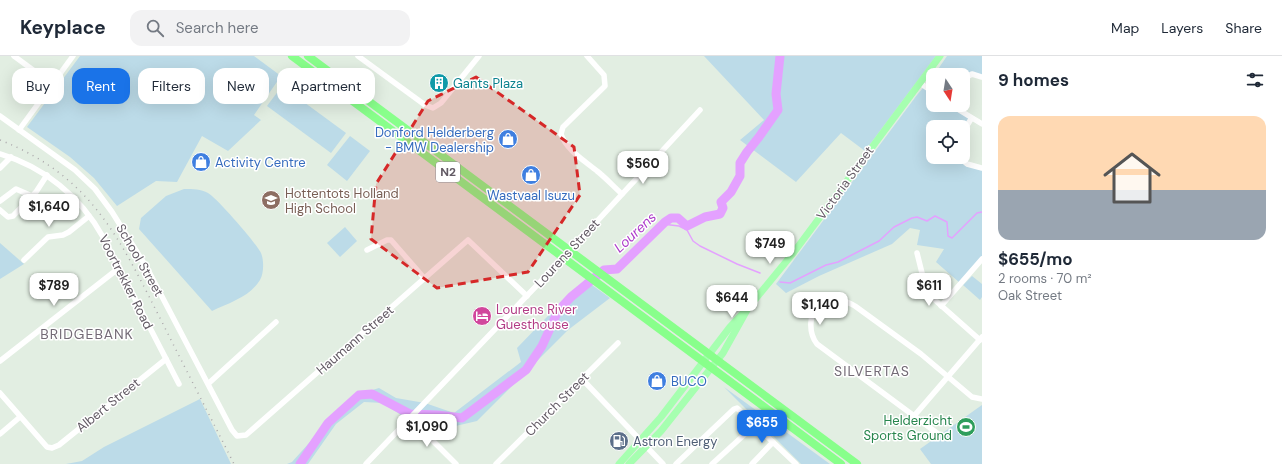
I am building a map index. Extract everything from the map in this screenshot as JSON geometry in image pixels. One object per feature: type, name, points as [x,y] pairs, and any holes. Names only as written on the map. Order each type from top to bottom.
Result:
[{"type":"highway","name":"N2","points":[[292,56],[841,464]]},
{"type":"highway","name":"N2","points":[[308,56],[857,464]]},
{"type":"main road","name":"Victoria Street","points":[[629,464],[646,447],[707,365],[709,355],[730,326],[748,308],[804,240],[940,56]]},
{"type":"main road","name":"Victoria Street","points":[[619,464],[707,365],[716,360],[743,319],[748,308]]},
{"type":"street","points":[[14,56],[30,68]]},
{"type":"street","points":[[64,68],[73,56]]},
{"type":"street","points":[[358,56],[425,105],[433,108],[442,103],[479,56]]},
{"type":"street","points":[[587,56],[604,75],[605,86],[563,127],[561,131],[562,138],[587,165],[596,170],[622,194]]},
{"type":"street","points":[[970,75],[972,74],[982,77]]},
{"type":"street","points":[[920,83],[926,87]]},
{"type":"street","points":[[19,130],[38,104]]},
{"type":"street","name":"Lourens Street","points":[[366,464],[571,250],[700,110]]},
{"type":"street","points":[[962,112],[982,124]]},
{"type":"street","name":"School Street","points":[[0,116],[75,170],[95,189],[110,209],[136,249],[209,383],[235,435],[240,437]]},
{"type":"street","name":"Voortrekker Road","points":[[0,154],[11,157],[47,175],[79,203],[96,224],[178,384]]},
{"type":"street","points":[[0,168],[11,157]]},
{"type":"street","points":[[967,164],[982,168]]},
{"type":"street","points":[[0,210],[8,217],[11,217],[32,196],[47,175]]},
{"type":"street","points":[[0,201],[16,190],[32,196]]},
{"type":"street","points":[[24,260],[48,237],[63,235],[89,216]]},
{"type":"street","points":[[366,250],[387,240],[391,240],[425,279]]},
{"type":"street","name":"Haumann Street","points":[[240,437],[246,435],[468,240],[527,296]]},
{"type":"street","points":[[914,416],[981,338],[925,290],[917,253]]},
{"type":"street","points":[[942,306],[982,259]]},
{"type":"street","points":[[0,361],[119,268]]},
{"type":"street","points":[[937,433],[817,344],[813,338],[810,320],[817,304],[829,299],[851,303],[948,376],[972,397],[981,399]]},
{"type":"street","points":[[209,383],[276,322]]},
{"type":"street","name":"Church Street","points":[[496,464],[618,343]]},
{"type":"street","name":"Albert Street","points":[[20,417],[47,447],[50,448],[59,445],[166,359]]},
{"type":"street","points":[[582,379],[663,464]]},
{"type":"street","points":[[0,393],[20,417],[0,434]]},
{"type":"street","points":[[676,464],[734,409],[740,410],[796,464]]},
{"type":"street","points":[[412,417],[456,464]]},
{"type":"street","points":[[712,464],[755,424]]},
{"type":"street","points":[[752,464],[773,442]]},
{"type":"highlighted area","points":[[476,77],[574,147],[580,195],[528,272],[437,288],[371,239],[376,184],[428,101]]},
{"type":"shaded area","points":[[80,56],[254,56],[277,73],[277,82],[269,93],[269,68],[213,68],[213,104],[262,104],[254,115],[261,120],[228,151],[202,136],[177,182],[156,181],[117,206],[94,178],[70,157],[27,127],[44,104],[64,104],[64,77]]},
{"type":"shaded area","points":[[704,56],[936,56],[865,151],[841,133],[796,182],[740,140],[764,120]]},
{"type":"shaded area","points":[[947,56],[982,56],[982,77],[975,74],[970,76],[970,68],[939,68]]},
{"type":"shaded area","points":[[926,84],[926,112],[961,112],[971,119],[926,120],[926,164],[970,164],[970,162],[982,168],[982,258],[960,283],[936,262],[944,249],[917,245],[920,230],[910,228],[892,244],[819,276],[786,293],[776,284]]},
{"type":"shaded area","points":[[277,93],[277,104],[307,104],[346,133],[331,153],[267,106]]},
{"type":"shaded area","points":[[350,136],[370,151],[347,181],[327,165]]},
{"type":"shaded area","points":[[184,189],[203,191],[212,196],[245,231],[258,248],[263,259],[262,274],[256,286],[239,299],[212,311],[139,229],[141,218],[166,196]]},
{"type":"shaded area","points":[[345,227],[357,241],[340,257],[327,243]]},
{"type":"shaded area","points":[[0,243],[24,264],[0,279]]},
{"type":"shaded area","points":[[972,276],[982,284],[982,297],[980,300],[963,285]]},
{"type":"shaded area","points":[[585,280],[610,298],[568,330],[477,421],[447,428],[433,427],[419,419],[401,415],[383,403],[364,402],[336,424],[308,464],[287,464],[292,462],[329,419],[356,395],[379,388],[396,398],[425,403],[454,413],[521,362],[517,348],[572,291],[574,291]]},
{"type":"shaded area","points":[[724,387],[830,464],[801,464]]},
{"type":"shaded area","points":[[200,399],[231,464],[66,464],[82,461],[104,447]]},
{"type":"shaded area","name":"Helderzicht Sports Ground","points":[[982,405],[982,464],[931,464],[920,449]]},
{"type":"waterway","name":"Lourens","points":[[300,464],[328,423],[359,395],[372,394],[410,414],[462,418],[526,370],[542,346],[558,311],[571,297],[604,270],[617,269],[665,222],[671,218],[678,218],[687,226],[705,217],[720,214],[723,208],[721,202],[731,192],[740,176],[740,163],[778,110],[776,94],[780,56]]},
{"type":"waterway","points":[[780,282],[790,283],[826,265],[838,262],[879,241],[894,227],[912,218],[917,217],[927,221],[935,216],[947,222],[948,236],[952,238],[977,213],[982,212]]},
{"type":"waterway","points":[[662,224],[679,226],[687,230],[693,241],[700,246],[737,264],[760,273]]},
{"type":"railway","points":[[0,140],[32,155],[59,173],[82,193],[101,215],[118,240],[148,295],[234,464]]},
{"type":"place","name":"Gants Plaza","points":[[439,83]]},
{"type":"place","name":"Donford Helderberg - BMW Dealership","points":[[508,139]]},
{"type":"place","name":"Activity Centre","points":[[201,162]]},
{"type":"place","name":"Wastvaal Isuzu","points":[[531,175]]},
{"type":"place","name":"Hottentots Holland High School","points":[[271,200]]},
{"type":"place","name":"Lourens River Guesthouse","points":[[482,316]]},
{"type":"place","name":"BUCO","points":[[657,381]]},
{"type":"place","name":"Helderzicht Sports Ground","points":[[966,427]]},
{"type":"place","name":"Astron Energy","points":[[619,441]]},
{"type":"district","name":"BRIDGEBANK","points":[[87,334]]},
{"type":"district","name":"SILVERTAS","points":[[872,371]]}]
